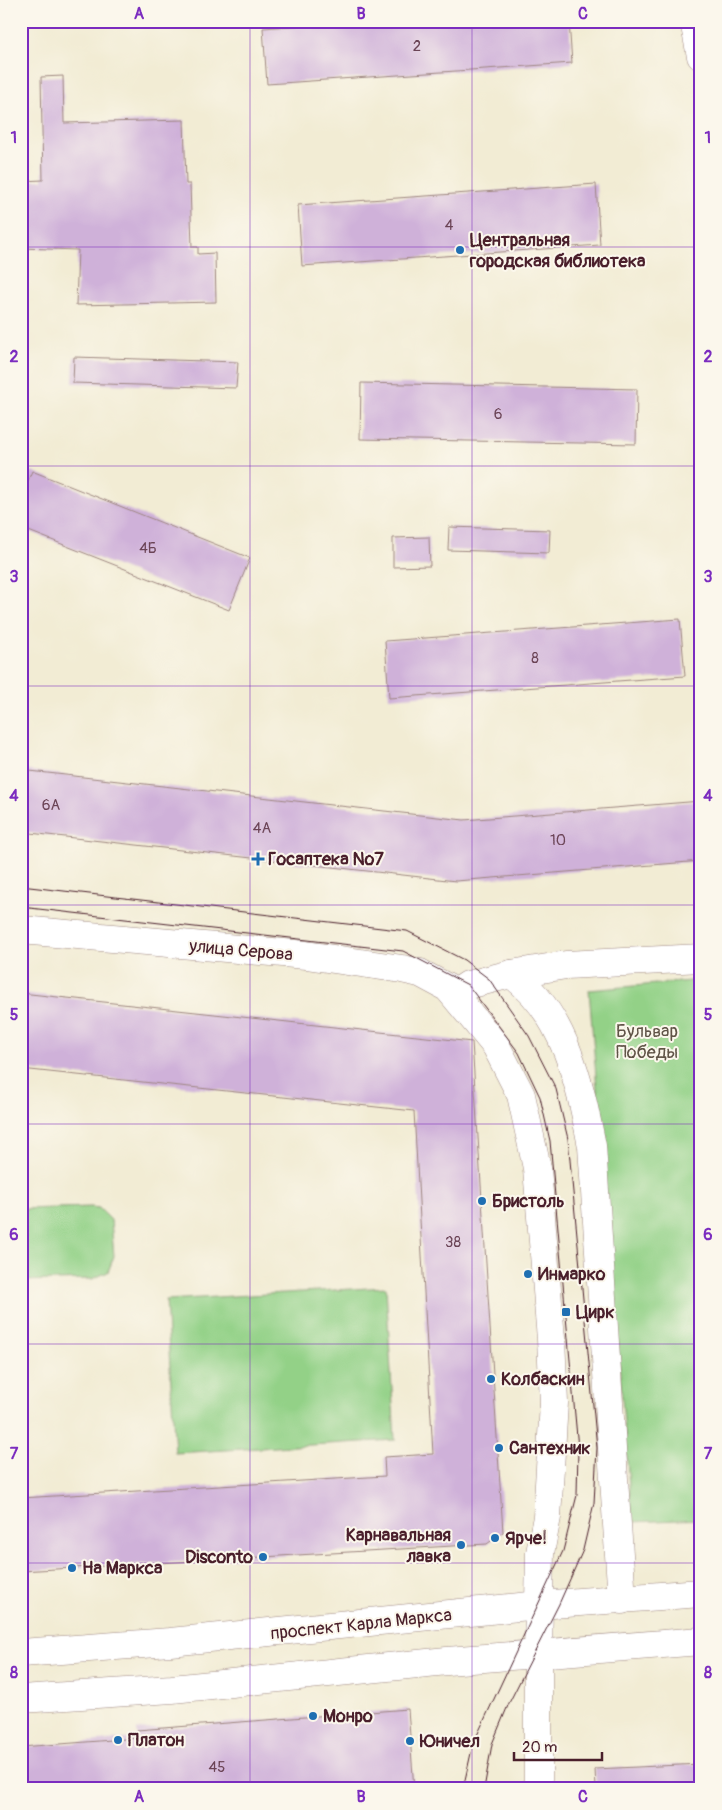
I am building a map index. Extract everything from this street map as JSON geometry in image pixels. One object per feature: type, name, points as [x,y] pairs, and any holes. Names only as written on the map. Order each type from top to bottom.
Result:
[{"type":"street","points":[[694,21],[701,56]]},
{"type":"street","name":"улица Серова","points":[[21,930],[306,955],[402,969],[420,974],[448,988],[455,994]]},
{"type":"street","points":[[538,1789],[540,1553],[547,1517],[554,1403],[537,1168],[522,1095],[496,1046],[455,994],[468,985],[511,974],[566,965],[701,958]]},
{"type":"street","points":[[511,974],[528,986],[541,1001],[560,1038],[581,1090],[592,1146],[622,1600]]},
{"type":"street","name":"проспект Карла Маркса","points":[[21,1653],[235,1636],[539,1606],[701,1593]]},
{"type":"street","points":[[21,1700],[172,1689],[538,1654],[701,1641]]},
{"type":"green space","name":"Бульвар Победы","points":[[701,980],[701,1519],[632,1522],[589,990]]},
{"type":"green space","points":[[99,1208],[111,1220],[114,1256],[108,1272],[92,1279],[21,1281],[21,1209]]},
{"type":"green space","points":[[386,1287],[395,1440],[175,1453],[166,1300]]},
{"type":"building","points":[[365,21],[569,21],[572,63],[267,84],[263,28]]},
{"type":"building","points":[[63,76],[64,123],[184,120],[186,184],[190,184],[192,247],[198,247],[198,254],[215,253],[216,302],[76,305],[78,250],[21,248],[21,181],[43,180],[41,77]]},
{"type":"building","points":[[596,184],[600,245],[302,266],[298,205]]},
{"type":"building","points":[[74,357],[238,362],[236,388],[73,383]]},
{"type":"building","points":[[361,383],[637,389],[636,444],[360,439]]},
{"type":"building","points":[[32,471],[250,558],[229,610],[21,528],[21,497]]},
{"type":"building","points":[[449,527],[550,530],[549,553],[448,550]]},
{"type":"building","points":[[429,537],[430,566],[393,567],[393,538]]},
{"type":"building","points":[[680,619],[685,676],[389,698],[385,641]]},
{"type":"building","points":[[21,770],[464,820],[701,801],[701,861],[456,881],[21,832]]},
{"type":"building","points":[[21,993],[472,1042],[503,1532],[487,1544],[21,1571],[21,1498],[385,1476],[384,1457],[433,1454],[414,1111],[21,1069]]},
{"type":"building","points":[[408,1709],[414,1789],[21,1789],[21,1747],[138,1738],[137,1730]]},
{"type":"building","points":[[701,1764],[701,1789],[596,1789],[595,1769]]},
{"type":"tram line","points":[[21,886],[407,931],[464,960],[489,979],[529,1036],[556,1089],[568,1139],[597,1448],[594,1503],[583,1550],[559,1604],[509,1703],[492,1744],[484,1789]]},
{"type":"tram line","points":[[21,907],[403,951],[468,985],[519,1053],[540,1097],[550,1141],[578,1448],[577,1495],[563,1551],[473,1744],[463,1789]]},
{"type":"place","name":"Центральная городская библиотека","points":[[460,250]]},
{"type":"place","name":"Госаптека №7","points":[[258,859]]},
{"type":"place","name":"Бристоль","points":[[482,1201]]},
{"type":"place","name":"Инмарко","points":[[528,1274]]},
{"type":"place","name":"Цирк","points":[[566,1312]]},
{"type":"place","name":"Колбаскин","points":[[491,1379]]},
{"type":"place","name":"Сантехник","points":[[499,1448]]},
{"type":"place","name":"Ярче!","points":[[495,1538]]},
{"type":"place","name":"Карнавальная лавка","points":[[461,1545]]},
{"type":"place","name":"Disconto","points":[[263,1557]]},
{"type":"place","name":"На Маркса","points":[[72,1568]]},
{"type":"place","name":"Монро","points":[[313,1716]]},
{"type":"place","name":"Платон","points":[[118,1740]]},
{"type":"place","name":"Юничел","points":[[410,1741]]}]
